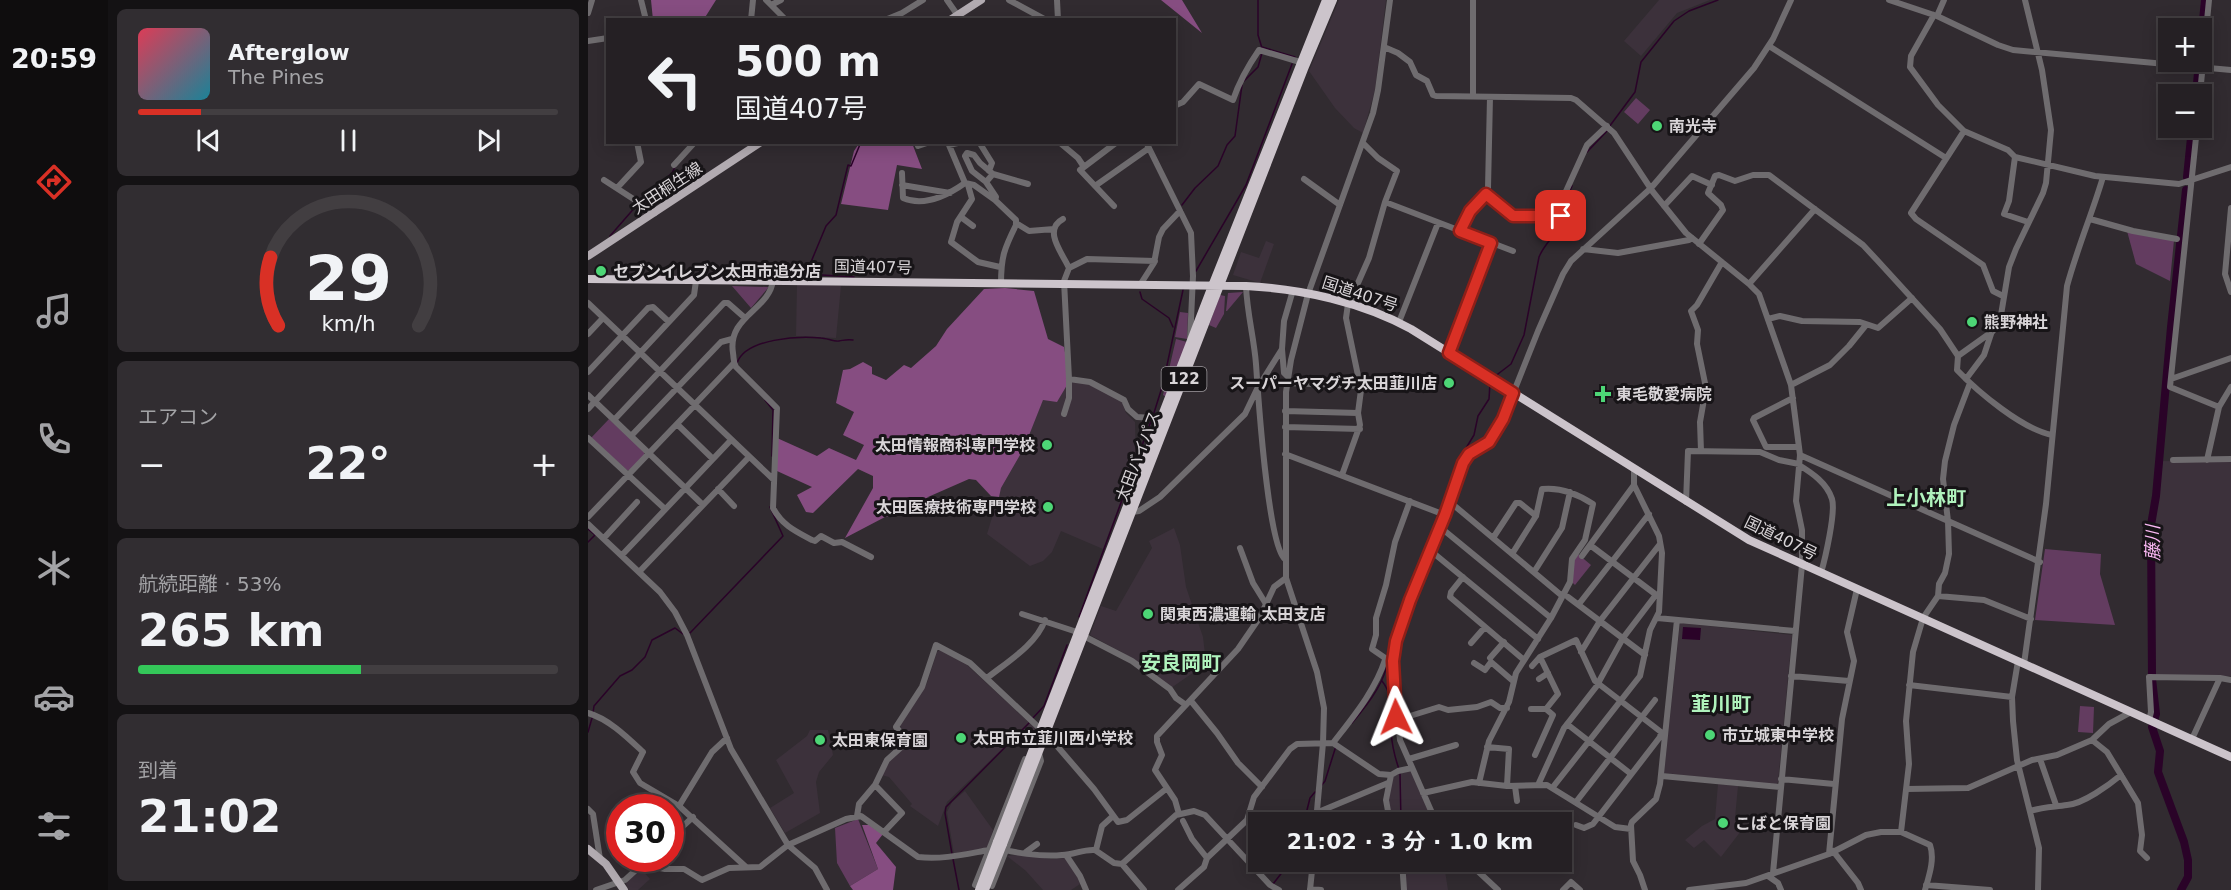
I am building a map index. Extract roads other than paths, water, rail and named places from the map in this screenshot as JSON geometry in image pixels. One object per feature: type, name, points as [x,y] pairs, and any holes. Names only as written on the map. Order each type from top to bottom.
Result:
[{"type":"highway","name":"太田バイパス","points":[[1081,634],[1132,512],[1300,62],[1326,0]]},
{"type":"highway","name":"太田バイパス","points":[[989,888],[1037,748],[1190,344],[1333,0]]},
{"type":"highway","name":"国道407号","points":[[588,279],[1246,286],[1293,290],[1349,304],[1399,322],[1749,540],[2231,757]]},
{"type":"highway","name":"太田バイパス","points":[[977,887],[1004,849]]},
{"type":"main road","points":[[956,18],[981,0]]},
{"type":"main road","name":"太田桐生線","points":[[588,256],[758,144]]},
{"type":"main road","points":[[588,849],[600,859],[622,886]]},
{"type":"street","points":[[588,13],[591,0]]},
{"type":"street","points":[[641,0],[646,18]]},
{"type":"street","points":[[751,18],[753,0]]},
{"type":"street","points":[[769,3],[781,0]]},
{"type":"street","points":[[890,18],[923,0]]},
{"type":"street","points":[[947,0],[956,18]]},
{"type":"street","points":[[1009,0],[1042,18]]},
{"type":"street","points":[[1057,0],[1058,18]]},
{"type":"street","points":[[1316,812],[1324,708],[1321,689],[1286,578],[1285,411],[1287,380],[1308,294],[1363,143],[1378,90],[1390,0]]},
{"type":"street","points":[[1473,0],[1473,96]]},
{"type":"street","points":[[1336,745],[1346,724],[1364,703],[1389,661],[1407,609],[1450,502],[1460,462],[1489,442],[1503,419],[1563,274],[1571,261],[1583,249],[1651,188],[1754,68],[1769,46],[1791,0]]},
{"type":"street","points":[[1889,0],[1935,16],[2013,50],[2158,62]]},
{"type":"street","points":[[1944,0],[1911,56],[1910,67],[1938,105],[1964,131],[2008,150],[2014,157],[2103,177],[2179,184],[2231,167]]},
{"type":"street","points":[[1901,832],[1909,764],[1906,721],[1913,652],[1923,618],[1938,596],[1939,584],[1946,573],[1949,554],[1943,479],[1945,461],[1968,381],[1984,355],[2001,315],[2012,258],[2043,193],[2048,166],[2051,130],[2042,70],[2025,0]]},
{"type":"street","points":[[2208,18],[2210,0]]},
{"type":"street","points":[[769,3],[784,18]]},
{"type":"street","points":[[588,41],[606,38]]},
{"type":"street","points":[[1769,46],[1946,158]]},
{"type":"street","points":[[1384,47],[1410,62],[1416,75],[1427,81],[1434,96],[1573,98],[1607,126],[1620,141],[1664,206],[1692,238],[1757,292],[1791,385],[1800,455],[1796,501],[1802,530],[1802,565],[1781,787],[1770,874],[1781,890]]},
{"type":"street","points":[[1176,105],[1183,102],[1199,84],[1233,100],[1239,82],[1262,51],[1300,62]]},
{"type":"street","points":[[2212,68],[2231,70]]},
{"type":"street","points":[[1460,231],[1470,211],[1486,194],[1490,97]]},
{"type":"street","points":[[1486,194],[1513,216],[1561,216],[1562,200],[1587,146],[1607,126]]},
{"type":"street","points":[[1964,131],[1911,211],[1911,215],[1983,265],[1993,291],[2003,296]]},
{"type":"street","points":[[2196,138],[2170,387],[2219,407]]},
{"type":"street","points":[[1342,475],[1360,429],[1358,413],[1360,386],[1346,318],[1349,304],[1369,258],[1385,202],[1397,171],[1378,158],[1363,143]]},
{"type":"street","points":[[617,188],[641,162],[637,144]]},
{"type":"street","points":[[675,165],[693,144]]},
{"type":"street","points":[[954,144],[950,145],[972,199],[955,227],[951,242],[978,262],[1000,267]]},
{"type":"street","points":[[980,144],[992,163],[986,182]]},
{"type":"street","points":[[1063,144],[1084,166]]},
{"type":"street","points":[[1114,144],[1080,170],[1114,206]]},
{"type":"street","points":[[1095,186],[1147,145],[1191,233],[1190,344]]},
{"type":"street","points":[[995,200],[992,189],[972,171],[965,156],[968,153],[974,155],[991,172],[1028,184]]},
{"type":"street","points":[[2014,157],[2004,214],[2028,222]]},
{"type":"street","points":[[902,173],[903,198],[907,200],[927,201],[967,184],[974,185],[995,200],[1016,223],[1029,231],[1054,229]]},
{"type":"street","points":[[1699,244],[1723,210],[1721,205],[1708,193],[1717,175],[1735,181],[1767,174],[1863,245],[1940,329],[1958,356],[1956,369],[1968,381],[2023,422],[2052,435]]},
{"type":"street","points":[[1664,206],[1692,176],[1712,184]]},
{"type":"street","points":[[2038,890],[2039,848],[2019,766],[2012,697],[2031,619],[2040,562],[2067,286],[2076,252],[2090,219],[2103,177]]},
{"type":"street","points":[[1304,179],[1340,205]]},
{"type":"street","points":[[604,180],[655,213]]},
{"type":"street","points":[[902,185],[950,193]]},
{"type":"street","points":[[1385,202],[1513,251]]},
{"type":"street","points":[[2231,208],[2228,267],[2231,292]]},
{"type":"street","points":[[1749,284],[1815,209]]},
{"type":"street","points":[[1140,285],[1155,261],[1159,237],[1166,224],[1180,211]]},
{"type":"street","points":[[961,217],[973,226]]},
{"type":"street","points":[[1063,219],[1054,229],[1058,249],[1069,268]]},
{"type":"street","points":[[2090,219],[2133,231],[2177,239]]},
{"type":"street","points":[[1001,284],[1000,267],[1003,250],[1016,223]]},
{"type":"street","points":[[1399,322],[1438,223]]},
{"type":"street","points":[[1583,249],[1618,253],[1632,252],[1692,238]]},
{"type":"street","points":[[1449,353],[1491,243]]},
{"type":"street","points":[[1064,414],[1069,379],[1064,284],[1069,268],[1087,259],[1155,261]]},
{"type":"street","points":[[1701,451],[1700,422],[1706,388],[1697,344],[1698,330],[1691,311],[1697,305],[1722,262]]},
{"type":"street","points":[[773,280],[771,290],[745,318],[732,339],[734,363],[777,408],[773,508],[788,528],[812,540],[821,536],[834,543],[842,542],[872,557]]},
{"type":"street","points":[[588,408],[694,295],[696,281]]},
{"type":"street","points":[[1246,286],[1272,520],[1280,555],[1285,559]]},
{"type":"street","points":[[1287,380],[1284,373],[1282,349],[1284,321],[1293,290]]},
{"type":"street","points":[[1768,319],[1784,316],[1802,321],[1860,322],[1876,328],[1881,327],[1912,298]]},
{"type":"street","points":[[588,303],[774,480]]},
{"type":"street","points":[[614,420],[724,303],[728,303],[745,318]]},
{"type":"street","points":[[588,372],[651,307],[669,322]]},
{"type":"street","points":[[588,334],[603,318]]},
{"type":"street","points":[[1791,385],[1830,365],[1866,325]]},
{"type":"street","points":[[1958,356],[1993,331]]},
{"type":"street","points":[[631,436],[721,342],[732,339]]},
{"type":"street","points":[[1132,512],[1139,511],[1166,491],[1245,414],[1257,389],[1282,349]]},
{"type":"street","points":[[2171,379],[2231,357]]},
{"type":"street","points":[[588,517],[734,363]]},
{"type":"street","points":[[1069,379],[1090,382],[1124,400],[1128,409],[1137,417],[1152,418],[1160,422]]},
{"type":"street","points":[[1287,380],[1360,386]]},
{"type":"street","points":[[2207,460],[2219,407],[2231,387]]},
{"type":"street","points":[[588,395],[703,505]]},
{"type":"street","points":[[1793,398],[1753,420],[1766,447],[1799,447]]},
{"type":"street","points":[[1285,411],[1358,413]]},
{"type":"street","points":[[677,424],[713,459]]},
{"type":"street","points":[[1285,427],[1360,429]]},
{"type":"street","points":[[588,438],[664,509]]},
{"type":"street","points":[[622,555],[731,440]]},
{"type":"street","points":[[1686,502],[1687,453],[1701,451],[1762,452],[1799,465],[1817,476],[1832,499],[1829,540],[1821,573]]},
{"type":"street","points":[[1285,454],[1444,514]]},
{"type":"street","points":[[1800,455],[2040,562]]},
{"type":"street","points":[[639,572],[749,457]]},
{"type":"street","points":[[2173,460],[2231,459]]},
{"type":"street","points":[[1553,787],[1640,675],[1650,630],[1657,618],[1662,553],[1659,536],[1634,485],[1634,470]]},
{"type":"street","points":[[1582,556],[1634,485]]},
{"type":"street","points":[[1479,783],[1487,747],[1507,708],[1513,681],[1565,596],[1570,582],[1572,559],[1585,540],[1593,504],[1570,492],[1551,488],[1542,489],[1536,516],[1512,554]]},
{"type":"street","points":[[718,489],[734,506]]},
{"type":"street","points":[[1534,572],[1562,528],[1570,492]]},
{"type":"street","points":[[1410,501],[1395,542],[1376,618],[1376,635],[1372,649],[1389,661],[1400,740],[1432,812]]},
{"type":"street","points":[[604,538],[638,502]]},
{"type":"street","points":[[1450,502],[1534,572],[1645,655]]},
{"type":"street","points":[[1493,538],[1515,503],[1520,503],[1536,516]]},
{"type":"street","points":[[1579,604],[1649,514]]},
{"type":"street","points":[[588,524],[660,592],[675,612],[687,635],[731,749],[788,845],[814,868],[827,890]]},
{"type":"street","points":[[1440,527],[1551,618]]},
{"type":"street","points":[[1581,652],[1600,621],[1660,544]]},
{"type":"street","points":[[1590,545],[1658,597]]},
{"type":"street","points":[[1240,548],[1253,583],[1266,604]]},
{"type":"street","points":[[1431,551],[1538,639]]},
{"type":"street","points":[[1463,577],[1451,592],[1450,597],[1524,660]]},
{"type":"street","points":[[1179,814],[1175,800],[1155,770],[1162,755],[1157,736],[1238,649],[1260,617],[1274,587],[1286,578]]},
{"type":"street","points":[[1857,589],[1847,632],[1854,661],[1844,706],[1834,784],[1831,852],[1846,866],[1861,890]]},
{"type":"street","points":[[1938,596],[1984,600],[2031,619]]},
{"type":"street","points":[[1538,785],[1567,724],[1598,683],[1623,638],[1658,597]]},
{"type":"street","points":[[1022,614],[1081,634],[1138,664],[1189,703],[1217,733],[1238,763],[1262,787]]},
{"type":"street","points":[[1657,618],[1795,631]]},
{"type":"street","points":[[987,678],[1032,641],[1045,620]]},
{"type":"street","points":[[1645,890],[1633,861],[1631,829],[1632,822],[1656,799],[1662,776],[1677,620]]},
{"type":"street","points":[[1471,643],[1485,627]]},
{"type":"street","points":[[1532,666],[1540,657],[1576,640],[1598,683],[1661,732],[1660,737],[1599,816],[1587,828],[1576,825]]},
{"type":"street","points":[[1490,658],[1503,642]]},
{"type":"street","points":[[857,816],[860,804],[875,785],[887,760],[908,741],[896,727],[922,687],[936,645],[970,663],[1044,732],[1094,789],[1118,822],[1122,822],[1166,789]]},
{"type":"street","points":[[1540,657],[1558,694],[1546,709]]},
{"type":"street","points":[[1474,663],[1485,670],[1491,662],[1513,681]]},
{"type":"street","points":[[1539,679],[1548,673]]},
{"type":"street","points":[[1791,676],[1849,681]]},
{"type":"street","points":[[2150,720],[2149,677],[2231,680]]},
{"type":"street","points":[[2192,739],[2220,678]]},
{"type":"street","points":[[1909,685],[2012,697]]},
{"type":"street","points":[[1576,802],[1655,700]]},
{"type":"street","points":[[1397,720],[1439,707],[1448,710],[1477,707],[1491,702],[1500,708],[1507,708]]},
{"type":"street","points":[[1531,709],[1546,709],[1553,715],[1535,755]]},
{"type":"street","points":[[1907,789],[1968,788],[2032,760],[2057,755],[2092,740],[2109,724],[2131,712]]},
{"type":"street","points":[[592,714],[643,752],[633,772],[640,783],[659,794]]},
{"type":"street","points":[[1567,724],[1631,774]]},
{"type":"street","points":[[684,799],[712,752],[727,738]]},
{"type":"street","points":[[1543,738],[1557,744]]},
{"type":"street","points":[[2092,740],[2107,752],[2138,803],[2142,835],[2140,851],[2147,858]]},
{"type":"street","points":[[1178,890],[1204,867],[1207,858],[1246,820],[1254,797],[1286,753],[1297,744],[1336,745],[1378,774],[1391,775],[1412,768]]},
{"type":"street","points":[[1409,759],[1456,745]]},
{"type":"street","points":[[1487,747],[1509,749],[1507,786]]},
{"type":"street","points":[[977,887],[989,850],[1029,749],[1037,748]]},
{"type":"street","points":[[2040,759],[2056,806]]},
{"type":"street","points":[[1387,812],[1388,783],[1391,775]]},
{"type":"street","points":[[2030,811],[2068,806],[2107,787],[2121,775]]},
{"type":"street","points":[[1662,776],[1781,787]]},
{"type":"street","points":[[1781,779],[1834,784]]},
{"type":"street","points":[[1318,812],[1388,783]]},
{"type":"street","points":[[1423,793],[1467,783],[1553,787],[1615,827],[1631,829]]},
{"type":"street","points":[[875,785],[902,813],[884,832]]},
{"type":"street","points":[[1515,786],[1517,801]]},
{"type":"street","points":[[588,809],[593,814],[600,859]]},
{"type":"street","points":[[684,809],[746,867]]},
{"type":"street","points":[[1122,864],[1179,814],[1194,811],[1205,815],[1226,840],[1274,888]]},
{"type":"street","points":[[684,869],[702,880],[729,868],[760,867],[788,845],[857,816],[865,818],[918,857],[953,856],[989,850],[992,846],[1048,856],[1096,850],[1114,863],[1122,864],[1144,890]]},
{"type":"street","points":[[1096,850],[1102,826],[1113,816]]},
{"type":"street","points":[[684,825],[693,817]]},
{"type":"street","points":[[1183,821],[1192,839],[1207,858]]},
{"type":"street","points":[[1689,890],[1743,883],[1831,852],[1866,835],[1881,832],[1901,832],[1932,847],[1929,879],[1925,888],[1990,890]]},
{"type":"street","points":[[1026,852],[1036,844]]},
{"type":"street","points":[[1066,855],[1086,890]]},
{"type":"street","points":[[596,890],[622,886],[637,872]]},
{"type":"street","points":[[1311,872],[1310,890],[1321,890]]},
{"type":"street","points":[[1403,872],[1404,890]]},
{"type":"street","points":[[1479,872],[1498,890]]},
{"type":"street","points":[[1563,890],[1571,882],[1580,890]]},
{"type":"waterway","points":[[1258,0],[1258,35],[1262,48]]},
{"type":"waterway","points":[[1609,127],[1635,92],[1641,62],[1674,21],[1689,11],[1718,0]]},
{"type":"waterway","name":"藤川","points":[[2203,18],[2205,0]]},
{"type":"waterway","points":[[1262,47],[1295,57]]},
{"type":"waterway","points":[[1244,81],[1258,67],[1262,53]]},
{"type":"waterway","points":[[1196,271],[1246,185],[1292,64]]},
{"type":"waterway","name":"藤川","points":[[2197,84],[2198,72]]},
{"type":"waterway","points":[[1182,205],[1195,188],[1218,166],[1227,145],[1235,136],[1242,85]]},
{"type":"waterway","points":[[1587,152],[1607,131]]},
{"type":"waterway","name":"藤川","points":[[2187,177],[2191,138]]},
{"type":"waterway","points":[[854,277],[806,274],[826,226],[836,215],[848,165],[851,166],[860,144]]},
{"type":"waterway","points":[[640,201],[672,173],[675,167]]},
{"type":"waterway","points":[[1564,204],[1572,186]]},
{"type":"waterway","name":"藤川","points":[[2181,890],[2188,877],[2188,860],[2184,842],[2158,772],[2160,751],[2152,727],[2156,714],[2152,679],[2151,525],[2156,496],[2186,190]]},
{"type":"waterway","points":[[610,236],[637,205]]},
{"type":"waterway","points":[[1494,377],[1511,364],[1524,335],[1539,257],[1564,217]]},
{"type":"waterway","points":[[1153,416],[1163,384],[1183,290]]},
{"type":"waterway","points":[[1140,292],[1142,299],[1169,318],[1173,327]]},
{"type":"waterway","points":[[737,363],[742,355],[751,348],[774,340],[811,337],[837,341],[853,340]]},
{"type":"waterway","points":[[1440,512],[1460,458],[1474,435],[1478,416],[1489,399],[1490,383]]},
{"type":"waterway","points":[[765,400],[773,410],[772,456]]},
{"type":"waterway","points":[[1079,617],[1151,421]]},
{"type":"waterway","points":[[690,633],[783,536],[770,507]]},
{"type":"waterway","points":[[1388,655],[1398,616],[1439,517]]},
{"type":"waterway","points":[[588,529],[595,535],[588,542]]},
{"type":"waterway","points":[[593,713],[594,706],[620,676],[632,670],[645,657],[652,640],[675,628],[683,634]]},
{"type":"waterway","points":[[1032,719],[1044,706],[1067,645]]},
{"type":"waterway","points":[[1352,723],[1383,678],[1387,663]]},
{"type":"waterway","points":[[1382,681],[1389,693],[1391,737],[1399,769]]},
{"type":"waterway","points":[[588,732],[592,718]]},
{"type":"waterway","points":[[952,854],[946,807],[1029,723]]},
{"type":"waterway","points":[[1321,786],[1325,781],[1336,746]]},
{"type":"waterway","points":[[1400,774],[1401,812]]},
{"type":"waterway","points":[[1306,812],[1310,798],[1315,792]]},
{"type":"waterway","points":[[953,859],[959,890]]},
{"type":"waterway","points":[[1273,884],[1282,872]]},
{"type":"place","name":"南光寺","points":[[1657,126]]},
{"type":"place","name":"セブンイレブン太田市追分店","points":[[601,271]]},
{"type":"place","name":"熊野神社","points":[[1972,322]]},
{"type":"place","name":"スーパーヤマグチ太田韮川店","points":[[1449,383]]},
{"type":"place","name":"東毛敬愛病院","points":[[1603,394]]},
{"type":"place","name":"太田情報商科専門学校","points":[[1047,445]]},
{"type":"place","name":"太田医療技術専門学校","points":[[1048,507]]},
{"type":"place","name":"関東西濃運輸 太田支店","points":[[1148,614]]},
{"type":"place","name":"市立城東中学校","points":[[1710,735]]},
{"type":"place","name":"太田市立韮川西小学校","points":[[961,738]]},
{"type":"place","name":"太田東保育園","points":[[820,740]]},
{"type":"place","name":"こばと保育園","points":[[1723,823]]},
{"type":"district","name":"上小林町","points":[[1926,498]]},
{"type":"district","name":"安良岡町","points":[[1181,663]]},
{"type":"district","name":"韮川町","points":[[1721,704]]}]
